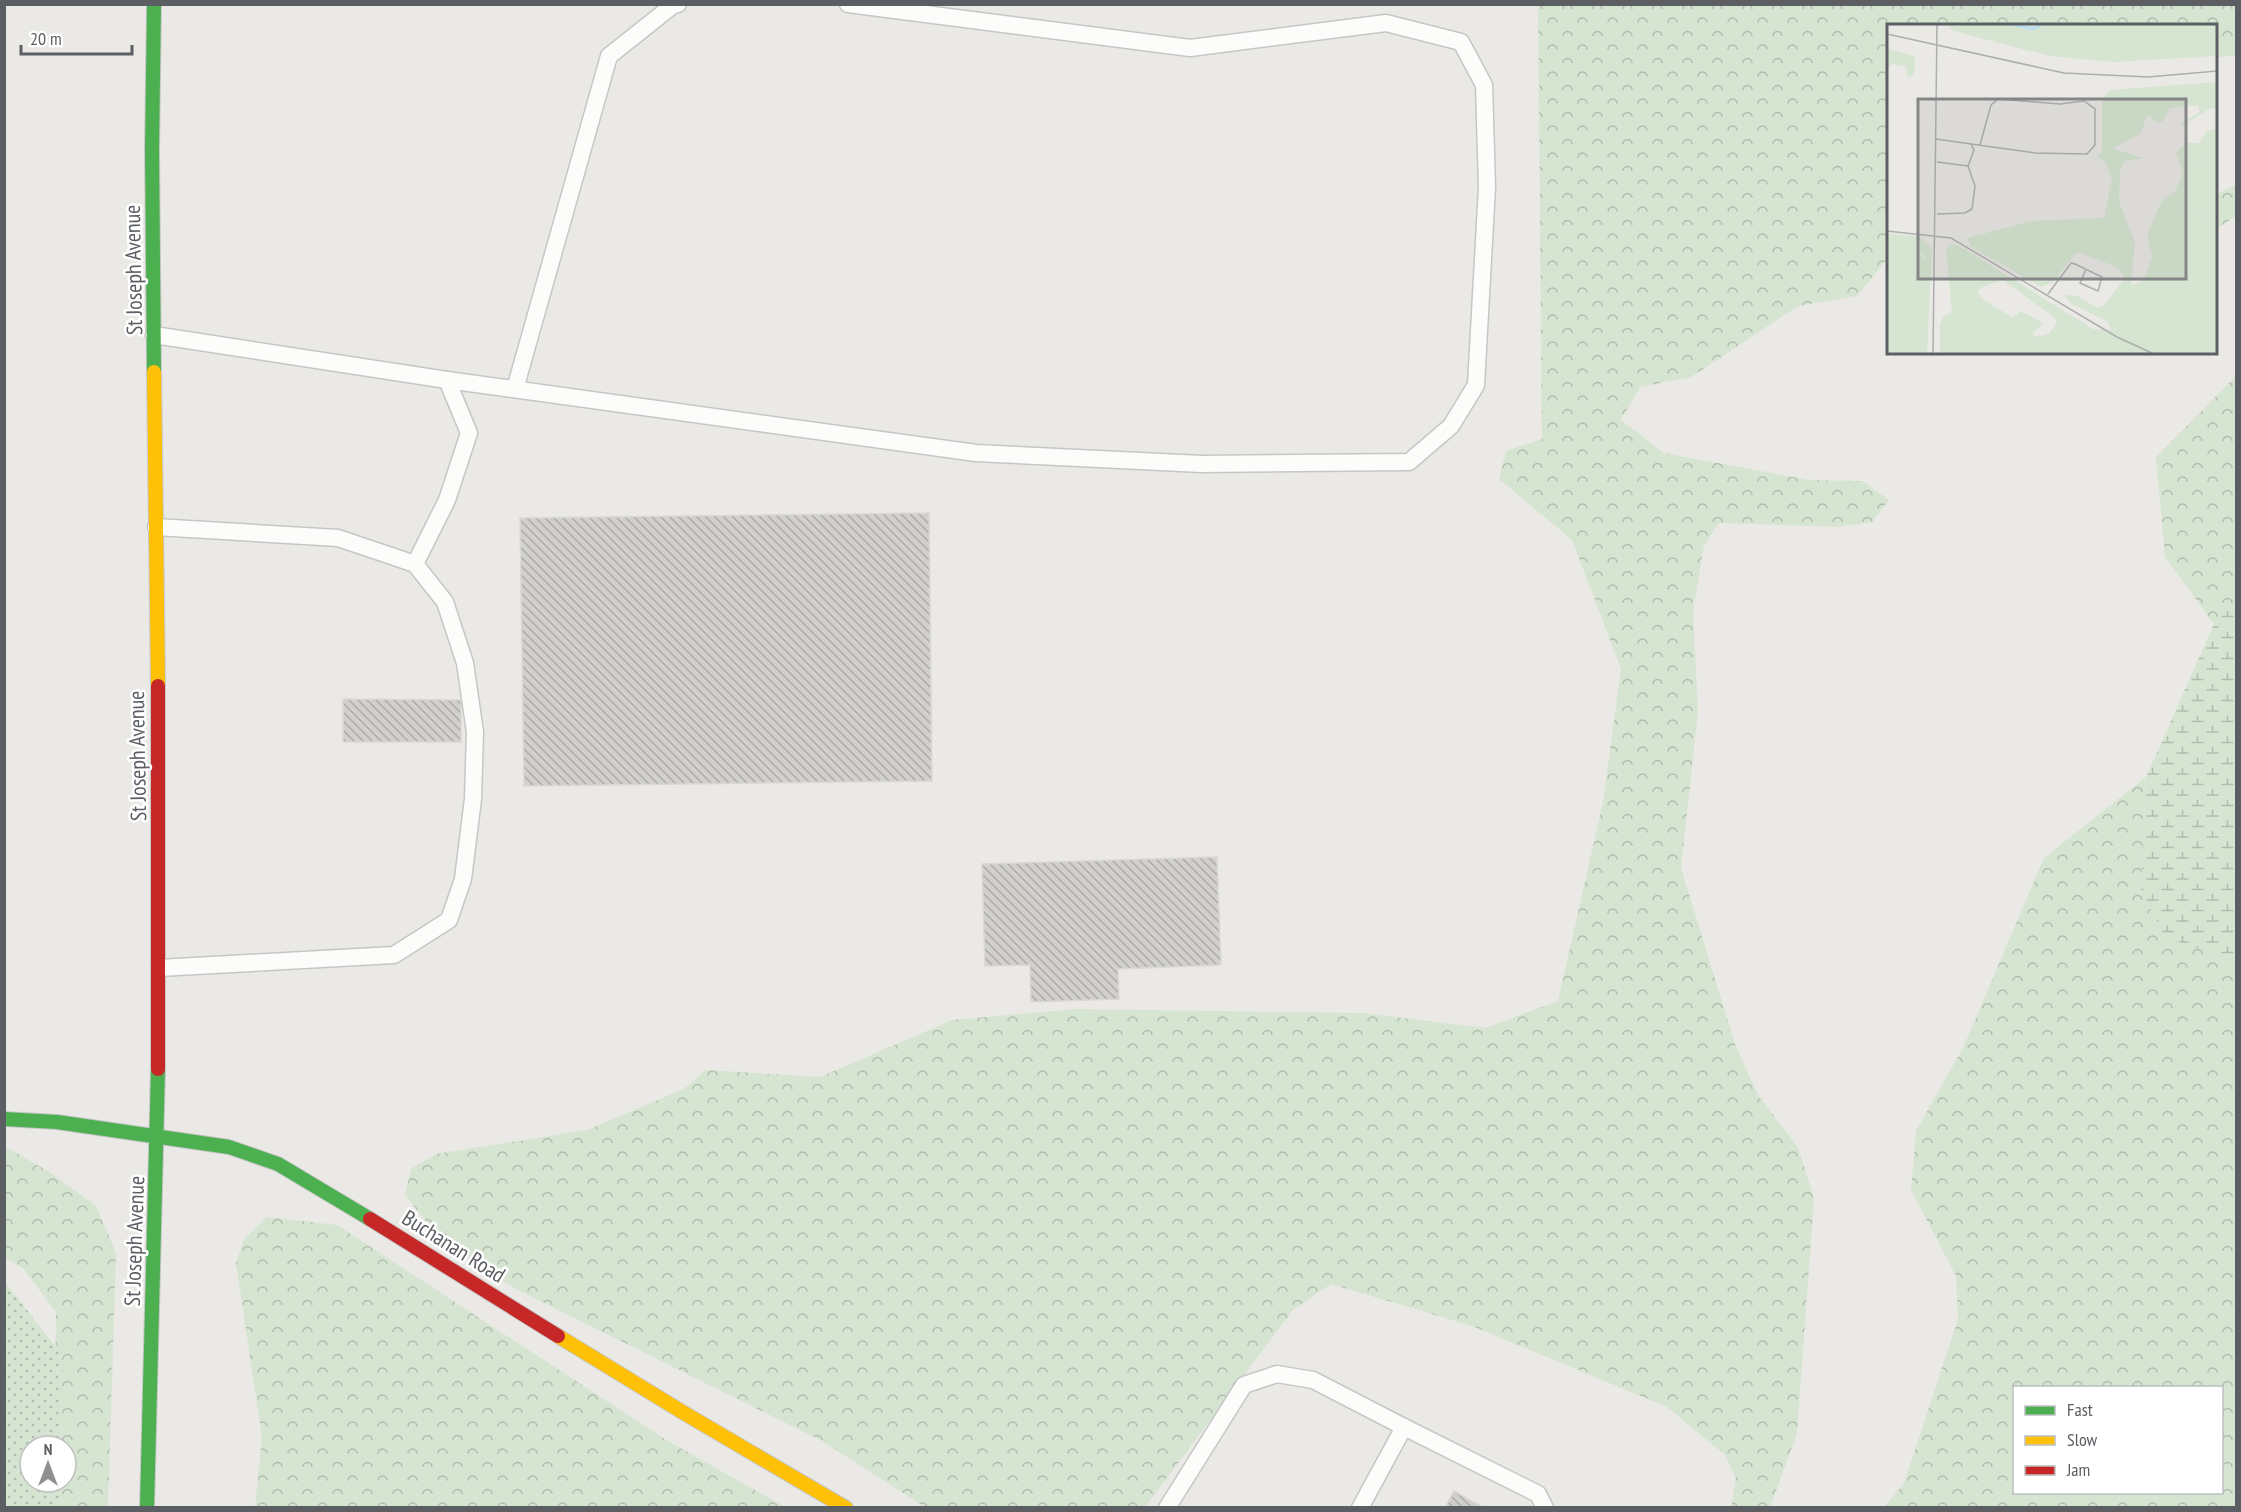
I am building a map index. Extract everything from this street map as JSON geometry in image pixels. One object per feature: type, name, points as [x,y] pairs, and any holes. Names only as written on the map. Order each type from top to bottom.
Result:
[{"type":"main road","name":"St Joseph Avenue","points":[[147,1508],[158,1138],[159,968],[152,149],[154,4]]},
{"type":"main road","name":"Buchanan Road","points":[[4,1119],[57,1122],[228,1147],[278,1164],[341,1200],[684,1413],[846,1508]]},
{"type":"lane","points":[[515,389],[609,56],[672,6],[678,4]]},
{"type":"lane","points":[[154,335],[447,380],[976,453],[1202,464],[1409,462],[1451,426],[1476,385],[1487,187],[1484,85],[1461,42],[1386,23],[1190,48],[848,4]]},
{"type":"lane","points":[[415,564],[447,500],[469,433],[447,380]]},
{"type":"lane","points":[[156,527],[338,538],[415,564],[445,602],[465,663],[475,732],[473,799],[463,879],[449,920],[394,955],[159,968]]},
{"type":"lane","points":[[1167,1508],[1244,1385],[1277,1374],[1313,1380],[1538,1494],[1545,1508]]},
{"type":"lane","points":[[1360,1508],[1404,1427]]},
{"type":"green space","points":[[1538,5],[2236,5],[2236,56],[2217,57],[2217,24],[1887,24],[1887,259],[1857,296],[1798,306],[1691,377],[1640,387],[1621,420],[1664,453],[1809,480],[1863,481],[1889,500],[1872,522],[1836,527],[1719,523],[1704,545],[1693,611],[1698,711],[1681,868],[1736,1047],[1758,1095],[1798,1147],[1814,1198],[1797,1434],[1770,1507],[1728,1507],[1732,1504],[1736,1478],[1725,1455],[1667,1407],[1472,1326],[1331,1284],[1293,1310],[1145,1507],[925,1507],[822,1441],[514,1288],[443,1243],[405,1195],[411,1169],[436,1154],[587,1130],[684,1089],[706,1070],[820,1077],[952,1020],[1077,1009],[1363,1013],[1485,1028],[1558,1001],[1603,802],[1621,669],[1572,540],[1499,479],[1506,451],[1542,439]]},
{"type":"green space","points":[[2236,185],[2236,216],[2217,228],[2217,194]]},
{"type":"green space","points":[[2236,376],[2236,603],[2214,624],[2165,557],[2156,457]]},
{"type":"green space","points":[[2236,603],[2236,957],[2211,953],[2165,937],[2141,890],[2146,777],[2214,624]]},
{"type":"green space","points":[[2146,777],[2141,891],[2211,953],[2236,957],[2236,1507],[1884,1508],[1904,1483],[1958,1319],[1956,1276],[1911,1190],[1916,1131],[1963,1048],[2044,858]]},
{"type":"green space","points":[[4,1146],[51,1173],[96,1206],[116,1253],[108,1507],[53,1507],[53,1494],[78,1494],[78,1434],[54,1434],[56,1312],[23,1268],[5,1258]]},
{"type":"green space","points":[[267,1217],[337,1225],[668,1441],[785,1507],[255,1507],[262,1437],[236,1263],[244,1239]]},
{"type":"green space","points":[[5,1282],[63,1356],[60,1434],[18,1434],[18,1494],[59,1494],[59,1507],[5,1507]]},
{"type":"building","points":[[929,513],[932,781],[524,786],[520,518]]},
{"type":"building","points":[[343,699],[461,700],[461,742],[343,742]]},
{"type":"building","points":[[1217,857],[1221,965],[1118,969],[1119,999],[1031,1002],[1030,965],[985,966],[982,864]]},
{"type":"building","points":[[1454,1491],[1484,1508],[1445,1508]]},
{"type":"traffic: fast","points":[[154,4],[152,149],[154,372]]},
{"type":"traffic: fast","points":[[147,1508],[158,1069]]},
{"type":"traffic: fast","points":[[4,1119],[57,1122],[229,1147],[278,1164],[370,1219]]},
{"type":"traffic: slow","points":[[154,372],[158,686]]},
{"type":"traffic: slow","points":[[558,1336],[846,1508]]},
{"type":"traffic: jam","points":[[158,686],[158,1069]]},
{"type":"traffic: jam","points":[[370,1219],[558,1336]]}]
